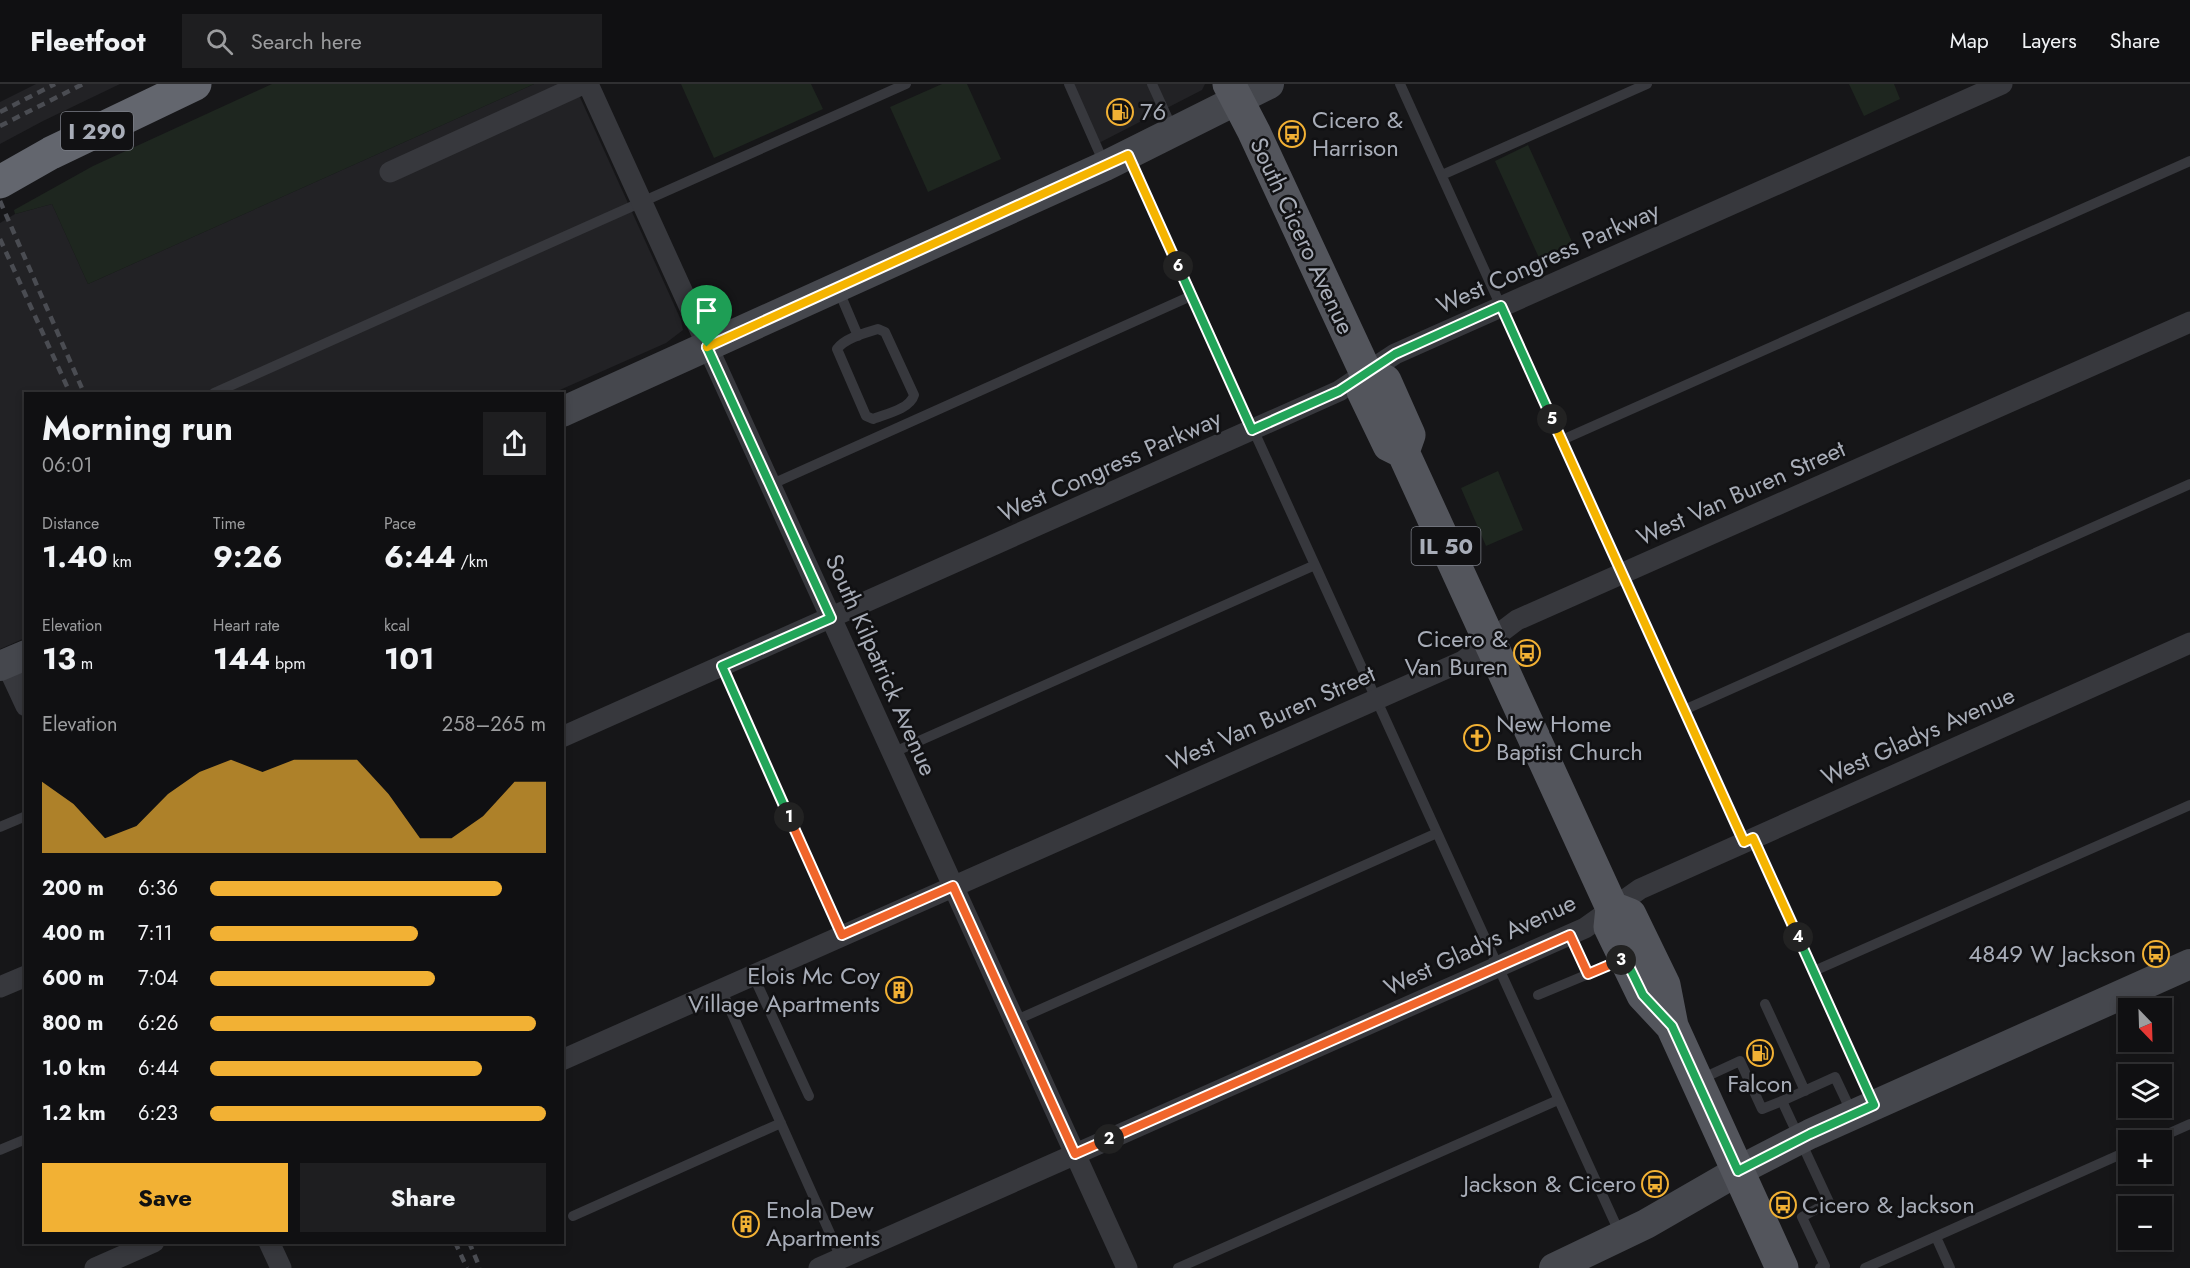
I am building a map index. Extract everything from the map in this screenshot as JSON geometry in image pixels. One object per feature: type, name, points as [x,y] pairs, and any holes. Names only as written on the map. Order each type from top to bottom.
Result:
[{"type":"highway","name":"I 290","points":[[0,182],[51,153],[195,84]]},
{"type":"main road","name":"South Cicero Avenue","points":[[1234,89],[1366,373],[1363,391],[1389,445],[1403,452],[1612,908],[1610,927],[1643,995],[1672,1026]]},
{"type":"main road","name":"South Cicero Avenue","points":[[1612,908],[1630,915],[1664,985],[1672,1026],[1782,1268]]},
{"type":"street","points":[[390,171],[583,84]]},
{"type":"street","name":"South Kilpatrick Avenue","points":[[588,84],[1127,1268]]},
{"type":"street","points":[[564,411],[1116,160],[1174,131],[1234,89],[1269,84]]},
{"type":"street","name":"West Congress Parkway","points":[[564,736],[1339,391],[1395,354],[2002,84]]},
{"type":"street","name":"West Van Buren Street","points":[[564,1059],[1377,699],[1463,660],[1517,620],[2190,322]]},
{"type":"street","name":"West Gladys Avenue","points":[[819,1268],[1570,935],[1585,928],[1640,889],[2190,643]]},
{"type":"street","points":[[11,661],[24,700]]},
{"type":"street","points":[[1554,1268],[1621,1236],[1799,1140],[2190,964]]},
{"type":"street","points":[[0,987],[24,977]]},
{"type":"street","points":[[95,1268],[149,1244]]},
{"type":"street","points":[[270,1244],[281,1268]]},
{"type":"lane","points":[[216,392],[906,84]]},
{"type":"lane","points":[[1068,84],[1116,160],[1191,296],[1621,1236]]},
{"type":"lane","points":[[1152,84],[1174,131]]},
{"type":"lane","points":[[1400,84],[1684,710],[1814,971],[1864,1110]]},
{"type":"lane","points":[[1442,176],[1647,84]]},
{"type":"lane","points":[[1562,440],[2190,161]]},
{"type":"lane","points":[[837,288],[858,336]]},
{"type":"lane","points":[[770,484],[1191,296]]},
{"type":"lane","points":[[878,329],[885,332],[914,395],[907,404],[873,419],[866,416],[837,353],[839,345],[858,336],[878,329]]},
{"type":"lane","points":[[1684,710],[2190,484]]},
{"type":"lane","points":[[892,753],[1315,565]]},
{"type":"lane","points":[[722,666],[842,935]]},
{"type":"lane","points":[[1814,971],[2190,805]]},
{"type":"lane","points":[[0,827],[24,817]]},
{"type":"lane","points":[[1014,1021],[1437,833]]},
{"type":"lane","points":[[1570,935],[1588,974]]},
{"type":"lane","points":[[1539,995],[1625,958]]},
{"type":"lane","points":[[753,975],[809,1096]]},
{"type":"lane","points":[[721,989],[841,1258]]},
{"type":"lane","points":[[1765,1004],[1805,1091]]},
{"type":"lane","points":[[1696,1081],[1740,1061],[1762,1109],[1835,1077],[1864,1110]]},
{"type":"lane","points":[[1178,1268],[1558,1100]]},
{"type":"lane","points":[[1782,1101],[1829,1202],[1802,1217],[1825,1266],[1820,1268]]},
{"type":"lane","points":[[573,1216],[781,1123]]},
{"type":"lane","points":[[2172,1132],[2190,1124]]},
{"type":"lane","points":[[0,1150],[24,1139]]},
{"type":"lane","points":[[1865,1268],[2118,1155]]},
{"type":"lane","points":[[1936,1237],[1950,1268]]},
{"type":"shaded area","points":[[36,84],[120,84],[0,144],[0,102]]},
{"type":"shaded area","points":[[272,84],[534,84],[88,284],[52,204],[15,214],[14,210],[93,166]]},
{"type":"shaded area","points":[[534,84],[574,84],[681,320],[683,330],[666,343],[555,392],[24,392],[24,638],[0,649],[0,223],[15,214],[52,204],[88,284]]},
{"type":"shaded area","points":[[681,84],[811,84],[823,109],[714,158]]},
{"type":"shaded area","points":[[942,84],[967,84],[1001,159],[928,192],[890,107]]},
{"type":"shaded area","name":"76","points":[[1069,84],[1205,84],[1202,90],[1095,145]]},
{"type":"shaded area","points":[[1849,84],[1894,84],[1900,99],[1864,116]]},
{"type":"shaded area","points":[[1528,145],[1573,244],[1540,260],[1495,161]]},
{"type":"shaded area","points":[[1498,471],[1523,530],[1486,546],[1461,488]]},
{"type":"railway","points":[[0,112],[55,84]]},
{"type":"railway","points":[[0,126],[83,84]]},
{"type":"railway","points":[[0,201],[84,392]]},
{"type":"railway","points":[[0,239],[70,392]]},
{"type":"railway","points":[[456,1244],[467,1268]]},
{"type":"railway","points":[[470,1244],[480,1268]]},
{"type":"place","name":"76","points":[[1120,112]]},
{"type":"place","name":"Cicero & Harrison","points":[[1292,134]]},
{"type":"place","name":"Cicero & Van Buren","points":[[1527,653]]},
{"type":"place","name":"New Home Baptist Church","points":[[1477,738]]},
{"type":"place","name":"4849 W Jackson","points":[[2156,954]]},
{"type":"place","name":"Elois Mc Coy Village Apartments","points":[[899,990]]},
{"type":"place","name":"Falcon","points":[[1760,1053]]},
{"type":"place","name":"Jackson & Cicero","points":[[1655,1184]]},
{"type":"place","name":"Cicero & Jackson","points":[[1783,1205]]},
{"type":"place","name":"Enola Dew Apartments","points":[[746,1224]]},
{"type":"route","points":[[1128,155],[1252,430],[1339,391],[1395,354],[1501,306],[1744,842],[1753,838],[1874,1105],[1810,1134],[1738,1171],[1672,1026],[1643,995],[1625,958],[1588,974],[1570,935],[1075,1154],[953,886],[842,935],[722,666],[831,618],[707,347],[1128,155]]}]
